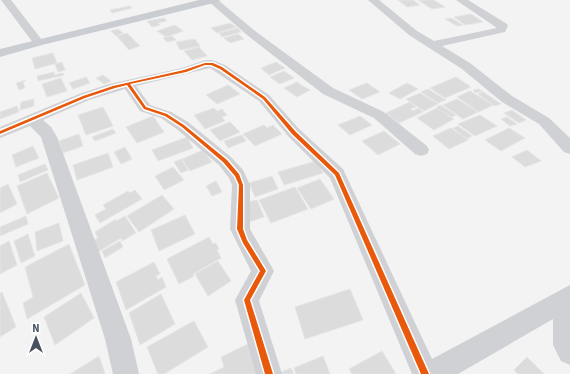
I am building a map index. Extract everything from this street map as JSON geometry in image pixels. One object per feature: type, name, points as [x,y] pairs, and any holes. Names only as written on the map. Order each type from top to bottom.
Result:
[{"type":"main road","points":[[0,53],[38,42],[213,0]]},
{"type":"street","points":[[213,0],[251,33],[328,91],[379,115],[421,150]]},
{"type":"street","points":[[373,0],[413,33],[466,66],[507,99],[544,121],[570,148]]},
{"type":"street","points":[[434,45],[501,30],[503,26],[461,0]]},
{"type":"street","points":[[12,2],[38,42]]},
{"type":"street","points":[[0,133],[84,97],[128,84],[212,64],[264,98],[294,133],[337,174],[425,374]]},
{"type":"street","points":[[128,84],[145,108],[166,115],[183,126],[225,161],[237,175],[240,185],[240,229],[245,241],[263,271],[248,300],[269,374]]},
{"type":"street","points":[[33,120],[46,131],[49,137],[118,339],[126,374]]},
{"type":"street","points":[[568,299],[566,345],[570,352]]},
{"type":"street","points":[[432,374],[568,299]]},
{"type":"building","points":[[398,0],[413,0],[420,5],[407,7]]},
{"type":"building","points":[[418,0],[434,0],[445,7],[432,9]]},
{"type":"building","points":[[130,6],[132,8],[112,13],[110,10]]},
{"type":"building","points":[[471,14],[483,22],[465,25],[454,17]]},
{"type":"building","points":[[164,18],[167,21],[158,23],[160,25],[152,27],[147,21]]},
{"type":"building","points":[[451,18],[463,25],[457,26],[445,19]]},
{"type":"building","points":[[230,23],[236,27],[217,33],[211,28]]},
{"type":"building","points":[[175,25],[183,31],[166,37],[157,31]]},
{"type":"building","points":[[238,28],[241,32],[222,37],[219,33]]},
{"type":"building","points":[[118,29],[123,33],[116,36],[111,31]]},
{"type":"building","points":[[127,33],[140,46],[129,50],[117,36]]},
{"type":"building","points":[[238,34],[244,39],[230,43],[224,38]]},
{"type":"building","points":[[172,36],[176,40],[167,42],[163,38]]},
{"type":"building","points":[[195,39],[200,46],[180,50],[176,42]]},
{"type":"building","points":[[199,47],[207,56],[192,60],[184,51]]},
{"type":"building","points":[[53,53],[57,63],[35,69],[32,58]]},
{"type":"building","points":[[62,62],[65,70],[58,72],[55,64]]},
{"type":"building","points":[[276,62],[285,68],[269,75],[261,68]]},
{"type":"building","points":[[284,71],[294,78],[280,84],[270,77]]},
{"type":"building","points":[[54,72],[54,75],[63,73],[64,75],[38,81],[37,76]]},
{"type":"building","points":[[103,75],[111,81],[104,84],[96,78]]},
{"type":"building","points":[[86,77],[90,83],[73,89],[69,83]]},
{"type":"building","points":[[456,77],[471,87],[445,98],[430,88]]},
{"type":"building","points":[[61,78],[67,91],[47,97],[42,84]]},
{"type":"building","points":[[26,80],[23,82],[25,88],[19,90],[16,83]]},
{"type":"building","points":[[297,82],[310,90],[297,97],[284,88]]},
{"type":"building","points":[[367,83],[380,92],[362,99],[349,90]]},
{"type":"building","points":[[407,83],[418,89],[400,99],[389,93]]},
{"type":"building","points":[[228,85],[240,94],[217,104],[206,95]]},
{"type":"building","points":[[428,89],[446,100],[438,103],[421,92]]},
{"type":"building","points":[[479,89],[501,104],[495,106],[478,94],[482,92],[481,91],[476,93],[473,90]]},
{"type":"building","points":[[470,91],[493,105],[479,112],[457,97]]},
{"type":"building","points":[[420,93],[438,104],[424,111],[406,99]]},
{"type":"building","points":[[34,99],[34,106],[20,110],[21,102]]},
{"type":"building","points":[[457,99],[478,112],[463,119],[443,105]]},
{"type":"building","points":[[410,102],[416,107],[410,109],[413,111],[418,108],[423,112],[399,123],[386,113]]},
{"type":"building","points":[[440,105],[456,115],[452,117],[436,108]]},
{"type":"building","points":[[17,106],[19,112],[0,119],[0,112]]},
{"type":"building","points":[[103,107],[113,126],[86,135],[78,115]]},
{"type":"building","points":[[214,108],[217,111],[222,109],[227,115],[222,117],[225,121],[205,129],[194,115]]},
{"type":"building","points":[[437,108],[454,119],[434,130],[417,118]]},
{"type":"building","points":[[512,110],[526,120],[519,123],[504,113]]},
{"type":"building","points":[[480,115],[497,126],[475,136],[458,124]]},
{"type":"building","points":[[153,116],[164,132],[137,143],[126,127]]},
{"type":"building","points":[[360,116],[372,125],[350,135],[338,125]]},
{"type":"building","points":[[507,117],[517,124],[510,126],[501,119]]},
{"type":"building","points":[[230,122],[240,132],[220,141],[210,130]]},
{"type":"building","points":[[264,125],[267,128],[273,125],[282,134],[255,146],[243,134]]},
{"type":"building","points":[[458,126],[472,136],[467,139],[453,128]]},
{"type":"building","points":[[451,128],[468,140],[449,149],[433,136]]},
{"type":"building","points":[[509,128],[525,138],[501,151],[485,140]]},
{"type":"building","points":[[113,129],[116,133],[95,141],[92,137]]},
{"type":"building","points":[[384,131],[400,144],[378,155],[362,141]]},
{"type":"building","points":[[79,134],[83,146],[63,153],[59,141]]},
{"type":"building","points":[[242,135],[246,141],[228,148],[224,141]]},
{"type":"building","points":[[187,137],[193,148],[158,161],[152,150]]},
{"type":"building","points":[[33,146],[39,158],[16,167],[12,155]]},
{"type":"building","points":[[125,147],[132,159],[121,164],[114,152]]},
{"type":"building","points":[[203,150],[212,162],[190,171],[182,159]]},
{"type":"building","points":[[527,150],[541,161],[525,167],[512,157]]},
{"type":"building","points":[[108,153],[113,167],[77,180],[73,165]]},
{"type":"building","points":[[181,159],[188,170],[181,173],[174,162]]},
{"type":"building","points":[[316,161],[323,173],[284,185],[278,172]]},
{"type":"building","points":[[45,164],[48,170],[20,182],[18,175]]},
{"type":"building","points":[[173,167],[184,180],[164,190],[155,176]]},
{"type":"building","points":[[47,173],[59,198],[27,214],[17,186]]},
{"type":"building","points":[[272,176],[278,189],[255,197],[249,183]]},
{"type":"building","points":[[320,179],[334,199],[311,209],[297,188]]},
{"type":"building","points":[[216,181],[222,192],[212,196],[206,186]]},
{"type":"building","points":[[8,184],[17,204],[0,213],[0,188]]},
{"type":"building","points":[[295,187],[308,209],[271,223],[259,200]]},
{"type":"building","points":[[135,190],[142,199],[100,223],[95,215],[106,209],[103,205],[128,191],[130,193]]},
{"type":"building","points":[[162,195],[174,209],[139,232],[127,216]]},
{"type":"building","points":[[257,200],[264,217],[249,222],[243,203]]},
{"type":"building","points":[[185,215],[195,234],[159,251],[151,230]]},
{"type":"building","points":[[26,216],[28,224],[0,236],[0,227]]},
{"type":"building","points":[[125,216],[136,233],[122,241],[121,238],[96,253],[90,242],[98,238],[95,232],[116,219],[116,221]]},
{"type":"building","points":[[59,223],[63,241],[37,251],[35,232]]},
{"type":"building","points":[[28,234],[35,256],[21,263],[14,241]]},
{"type":"building","points":[[209,237],[213,244],[216,243],[219,249],[217,250],[221,258],[179,284],[167,259]]},
{"type":"building","points":[[9,241],[17,265],[0,274],[0,246]]},
{"type":"building","points":[[120,241],[123,247],[105,258],[102,251]]},
{"type":"building","points":[[69,244],[85,285],[27,319],[23,303],[33,297],[25,267]]},
{"type":"building","points":[[218,261],[231,281],[208,296],[195,274]]},
{"type":"building","points":[[154,262],[160,274],[156,276],[158,280],[162,277],[166,287],[126,310],[116,282]]},
{"type":"building","points":[[350,289],[363,320],[305,339],[295,307]]},
{"type":"building","points":[[2,292],[16,327],[0,337],[0,293]]},
{"type":"building","points":[[81,293],[94,318],[55,345],[44,317]]},
{"type":"building","points":[[161,294],[175,324],[140,345],[129,313]]},
{"type":"building","points":[[194,321],[208,347],[164,374],[158,374],[147,347]]},
{"type":"building","points":[[250,343],[261,374],[210,374],[224,367],[221,357]]},
{"type":"building","points":[[382,351],[396,374],[352,374],[349,369]]},
{"type":"building","points":[[99,356],[105,374],[70,374]]},
{"type":"building","points":[[323,356],[330,374],[296,374],[294,368]]},
{"type":"building","points":[[527,357],[544,374],[518,374],[514,370]]},
{"type":"building","points":[[291,368],[294,374],[282,374],[281,372]]},
{"type":"cycle path","points":[[0,133],[84,97],[114,87],[185,71],[205,64],[212,64],[221,68],[264,98],[294,133],[337,174],[425,374]]},
{"type":"cycle path","points":[[128,84],[145,108],[166,115],[183,126],[225,161],[237,175],[241,185],[240,229],[245,241],[263,271],[247,300],[269,374]]}]
